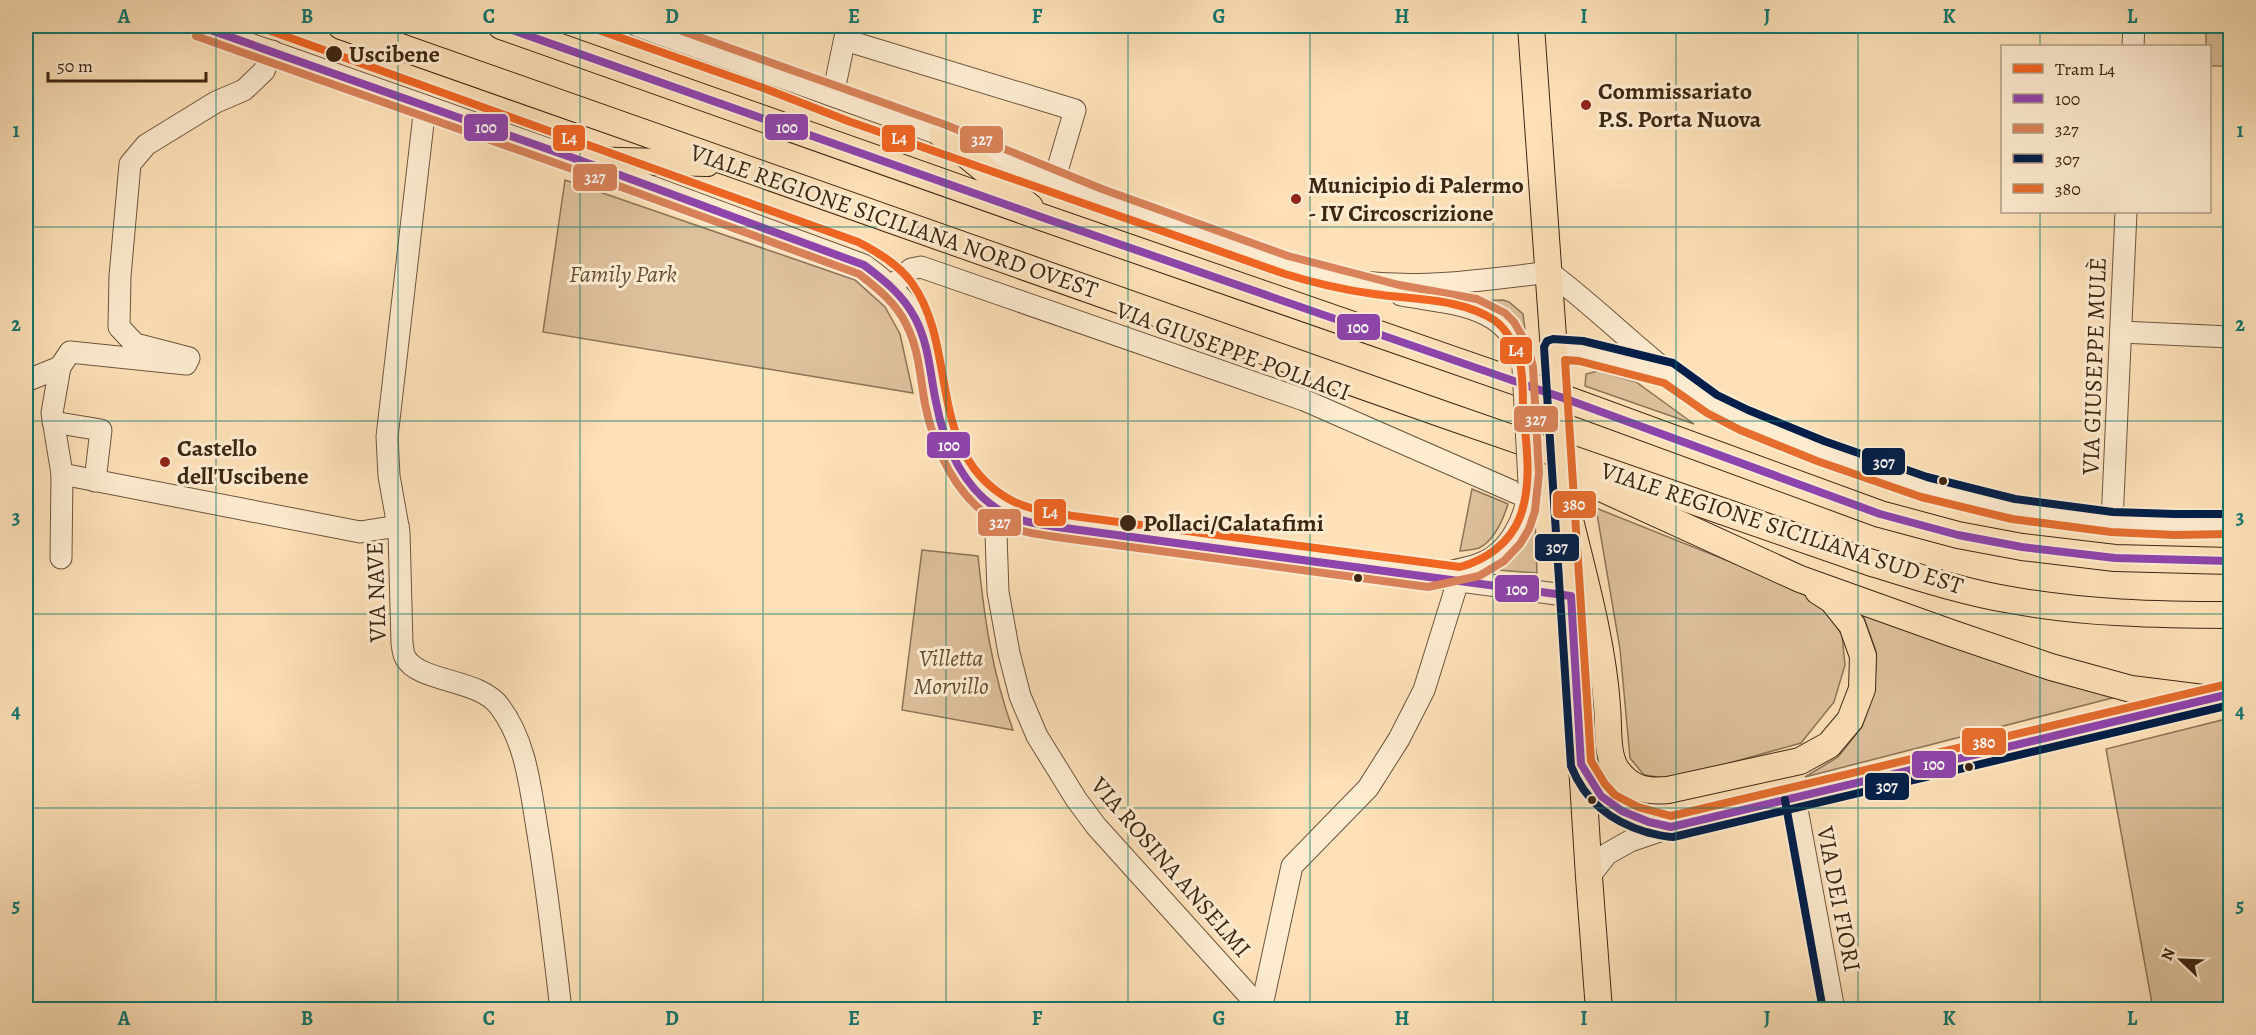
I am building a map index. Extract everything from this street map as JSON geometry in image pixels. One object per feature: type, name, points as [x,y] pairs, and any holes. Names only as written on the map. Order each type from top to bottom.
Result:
[{"type":"main road","name":"VIALE REGIONE SICILIANA NORD OVEST","points":[[341,26],[1448,416]]},
{"type":"main road","points":[[501,26],[1044,218],[1561,389]]},
{"type":"main road","points":[[1531,26],[1554,349],[1561,389],[1564,495],[1599,1010]]},
{"type":"main road","points":[[942,135],[1044,218]]},
{"type":"main road","points":[[579,160],[732,164]]},
{"type":"main road","name":"VIALE REGIONE SICILIANA SUD EST","points":[[1561,389],[1880,514],[1958,535],[2022,547],[2115,558],[2230,561]]},
{"type":"main road","points":[[1448,416],[1800,579],[2051,667],[2131,689],[2221,696]]},
{"type":"main road","name":"VIALE REGIONE SICILIANA SUD EST","points":[[1448,416],[1858,558],[1932,581],[2010,600],[2130,612],[2230,615]]},
{"type":"main road","points":[[1564,495],[1605,672],[1610,748],[1615,768],[1629,784],[1649,792],[1668,790],[1800,761],[1829,745],[1850,720],[1862,689],[1863,656],[1852,626],[1832,600],[1800,579]]},
{"type":"street","points":[[200,26],[579,160],[864,265],[892,286],[907,303],[920,329],[938,414],[961,469],[975,490],[1004,513],[1026,521],[1057,527],[1571,596]]},
{"type":"street","points":[[638,26],[694,35],[833,95],[942,135],[1054,182],[1285,266],[1397,295],[1456,304],[1488,315],[1506,330],[1519,351],[1523,368],[1529,490],[1522,519],[1514,535],[1492,557],[1481,564],[1428,576]]},
{"type":"street","points":[[2133,45],[2134,26]]},
{"type":"street","points":[[833,95],[846,33],[1075,110],[1054,182]]},
{"type":"street","points":[[61,558],[62,474],[52,413],[60,367],[70,352],[186,364],[189,358],[135,344],[119,327],[120,276],[130,164],[146,145],[216,102],[244,90],[264,71],[272,51]]},
{"type":"street","name":"VIA NAVE","points":[[425,106],[387,437],[389,476],[398,525],[402,644],[405,657],[416,669],[481,690],[499,704],[516,731],[529,777],[561,1010]]},
{"type":"street","name":"VIA GIUSEPPE MULÈ","points":[[2112,522],[2126,213]]},
{"type":"street","name":"VIA GIUSEPPE POLLACI","points":[[892,286],[910,269],[921,267],[1304,400],[1529,490]]},
{"type":"street","points":[[1338,280],[1386,285],[1463,284],[1549,272],[1583,297],[1670,373],[1712,404],[1744,420],[1820,451],[1924,487],[2013,509],[2112,522],[2175,525],[2230,524]]},
{"type":"street","points":[[2121,332],[2230,337]]},
{"type":"street","points":[[1554,349],[1581,351],[1670,373]]},
{"type":"street","points":[[26,381],[60,367]]},
{"type":"street","points":[[53,422],[101,430],[95,480]]},
{"type":"street","points":[[62,474],[360,532],[398,525]]},
{"type":"street","name":"VIA ROSINA ANSELMI","points":[[1004,513],[996,534],[998,592],[1008,653],[1020,696],[1036,736],[1096,826],[1262,1009]]},
{"type":"street","points":[[1262,1009],[1292,866],[1368,788],[1399,739],[1424,690],[1458,581]]},
{"type":"street","points":[[1589,877],[1607,854],[1630,841],[1671,826],[2221,696]]},
{"type":"street","points":[[1581,764],[1601,796],[1622,811],[1649,822],[1671,826]]},
{"type":"street","name":"VIA DEI FIORI","points":[[1795,798],[1834,1010]]},
{"type":"green space","points":[[2206,26],[2230,26],[2230,66],[2211,66],[2211,45],[2206,45]]},
{"type":"green space","name":"Family Park","points":[[565,180],[855,280],[885,307],[900,334],[913,393],[543,332]]},
{"type":"green space","points":[[1503,300],[1509,302],[1523,314],[1527,346],[1476,301]]},
{"type":"green space","points":[[1598,371],[1636,382],[1694,424],[1585,386],[1586,374]]},
{"type":"green space","points":[[1472,489],[1508,504],[1501,523],[1490,540],[1479,548],[1460,551]]},
{"type":"green space","points":[[1596,508],[1783,583],[1825,606],[1842,635],[1845,665],[1834,702],[1801,743],[1672,779],[1644,775],[1630,758],[1620,649]]},
{"type":"green space","points":[[1535,519],[1537,573],[1497,570],[1520,548]]},
{"type":"green space","name":"Villetta Morvillo","points":[[922,550],[978,556],[990,644],[1013,730],[902,710]]},
{"type":"green space","points":[[1863,615],[2056,682],[2120,696],[1805,777],[1838,757],[1862,727],[1875,690],[1876,651]]},
{"type":"green space","points":[[2230,718],[2230,1009],[2153,1009],[2106,749]]},
{"type":"tram line","name":"L4","points":[[257,26],[858,242],[880,255],[907,276],[926,310],[935,338],[954,427],[965,454],[982,478],[1007,498],[1023,505],[1073,516],[1460,567],[1488,555],[1510,535],[1516,526],[1524,504],[1527,476],[1521,368],[1516,350],[1507,333],[1494,320],[1481,313],[1436,301],[1340,288],[1285,274],[848,121],[766,89],[587,26]]},
{"type":"transit line","name":"100","points":[[199,26],[579,160],[864,265],[899,295],[920,328],[944,434],[958,465],[967,480],[990,504],[1016,519],[1057,527],[1571,596],[1581,764],[1601,796],[1622,811],[1649,822],[1671,827],[2230,694]]},
{"type":"transit line","name":"100","points":[[501,26],[1566,399],[1880,514],[1958,535],[2022,547],[2115,558],[2230,561]]},
{"type":"transit line","name":"327","points":[[196,36],[575,170],[859,274],[879,290],[902,316],[906,324],[916,353],[929,421],[949,471],[970,500],[983,512],[1011,528],[1056,537],[1428,587],[1479,576],[1504,561],[1520,544],[1529,529],[1535,511],[1539,473],[1533,367],[1528,346],[1514,322],[1505,313],[1477,299],[1399,285],[1288,256],[1102,189],[946,125],[668,26]]},
{"type":"transit line","name":"307","points":[[2230,514],[2113,512],[2015,499],[1927,477],[1824,441],[1717,395],[1673,363],[1583,341],[1553,339],[1547,341],[1544,347],[1571,766],[1591,799],[1610,816],[1621,822],[1646,832],[1673,837],[2230,705]]},
{"type":"transit line","name":"380","points":[[2228,684],[1671,816],[1638,807],[1615,795],[1605,784],[1591,761],[1565,360],[1579,361],[1664,383],[1707,413],[1740,430],[1817,461],[1921,497],[2012,519],[2111,532],[2175,535],[2230,534]]},
{"type":"transit line","name":"307","points":[[1785,800],[1823,1010]]},
{"type":"place","name":"Uscibene","points":[[334,54]]},
{"type":"place","name":"Commissariato P.S. Porta Nuova","points":[[1586,105]]},
{"type":"place","name":"Municipio di Palermo - IV Circoscrizione","points":[[1296,199]]},
{"type":"place","name":"Castello dell'Uscibene","points":[[165,462]]},
{"type":"place","name":"Pollaci/Calatafimi","points":[[1128,523]]}]
